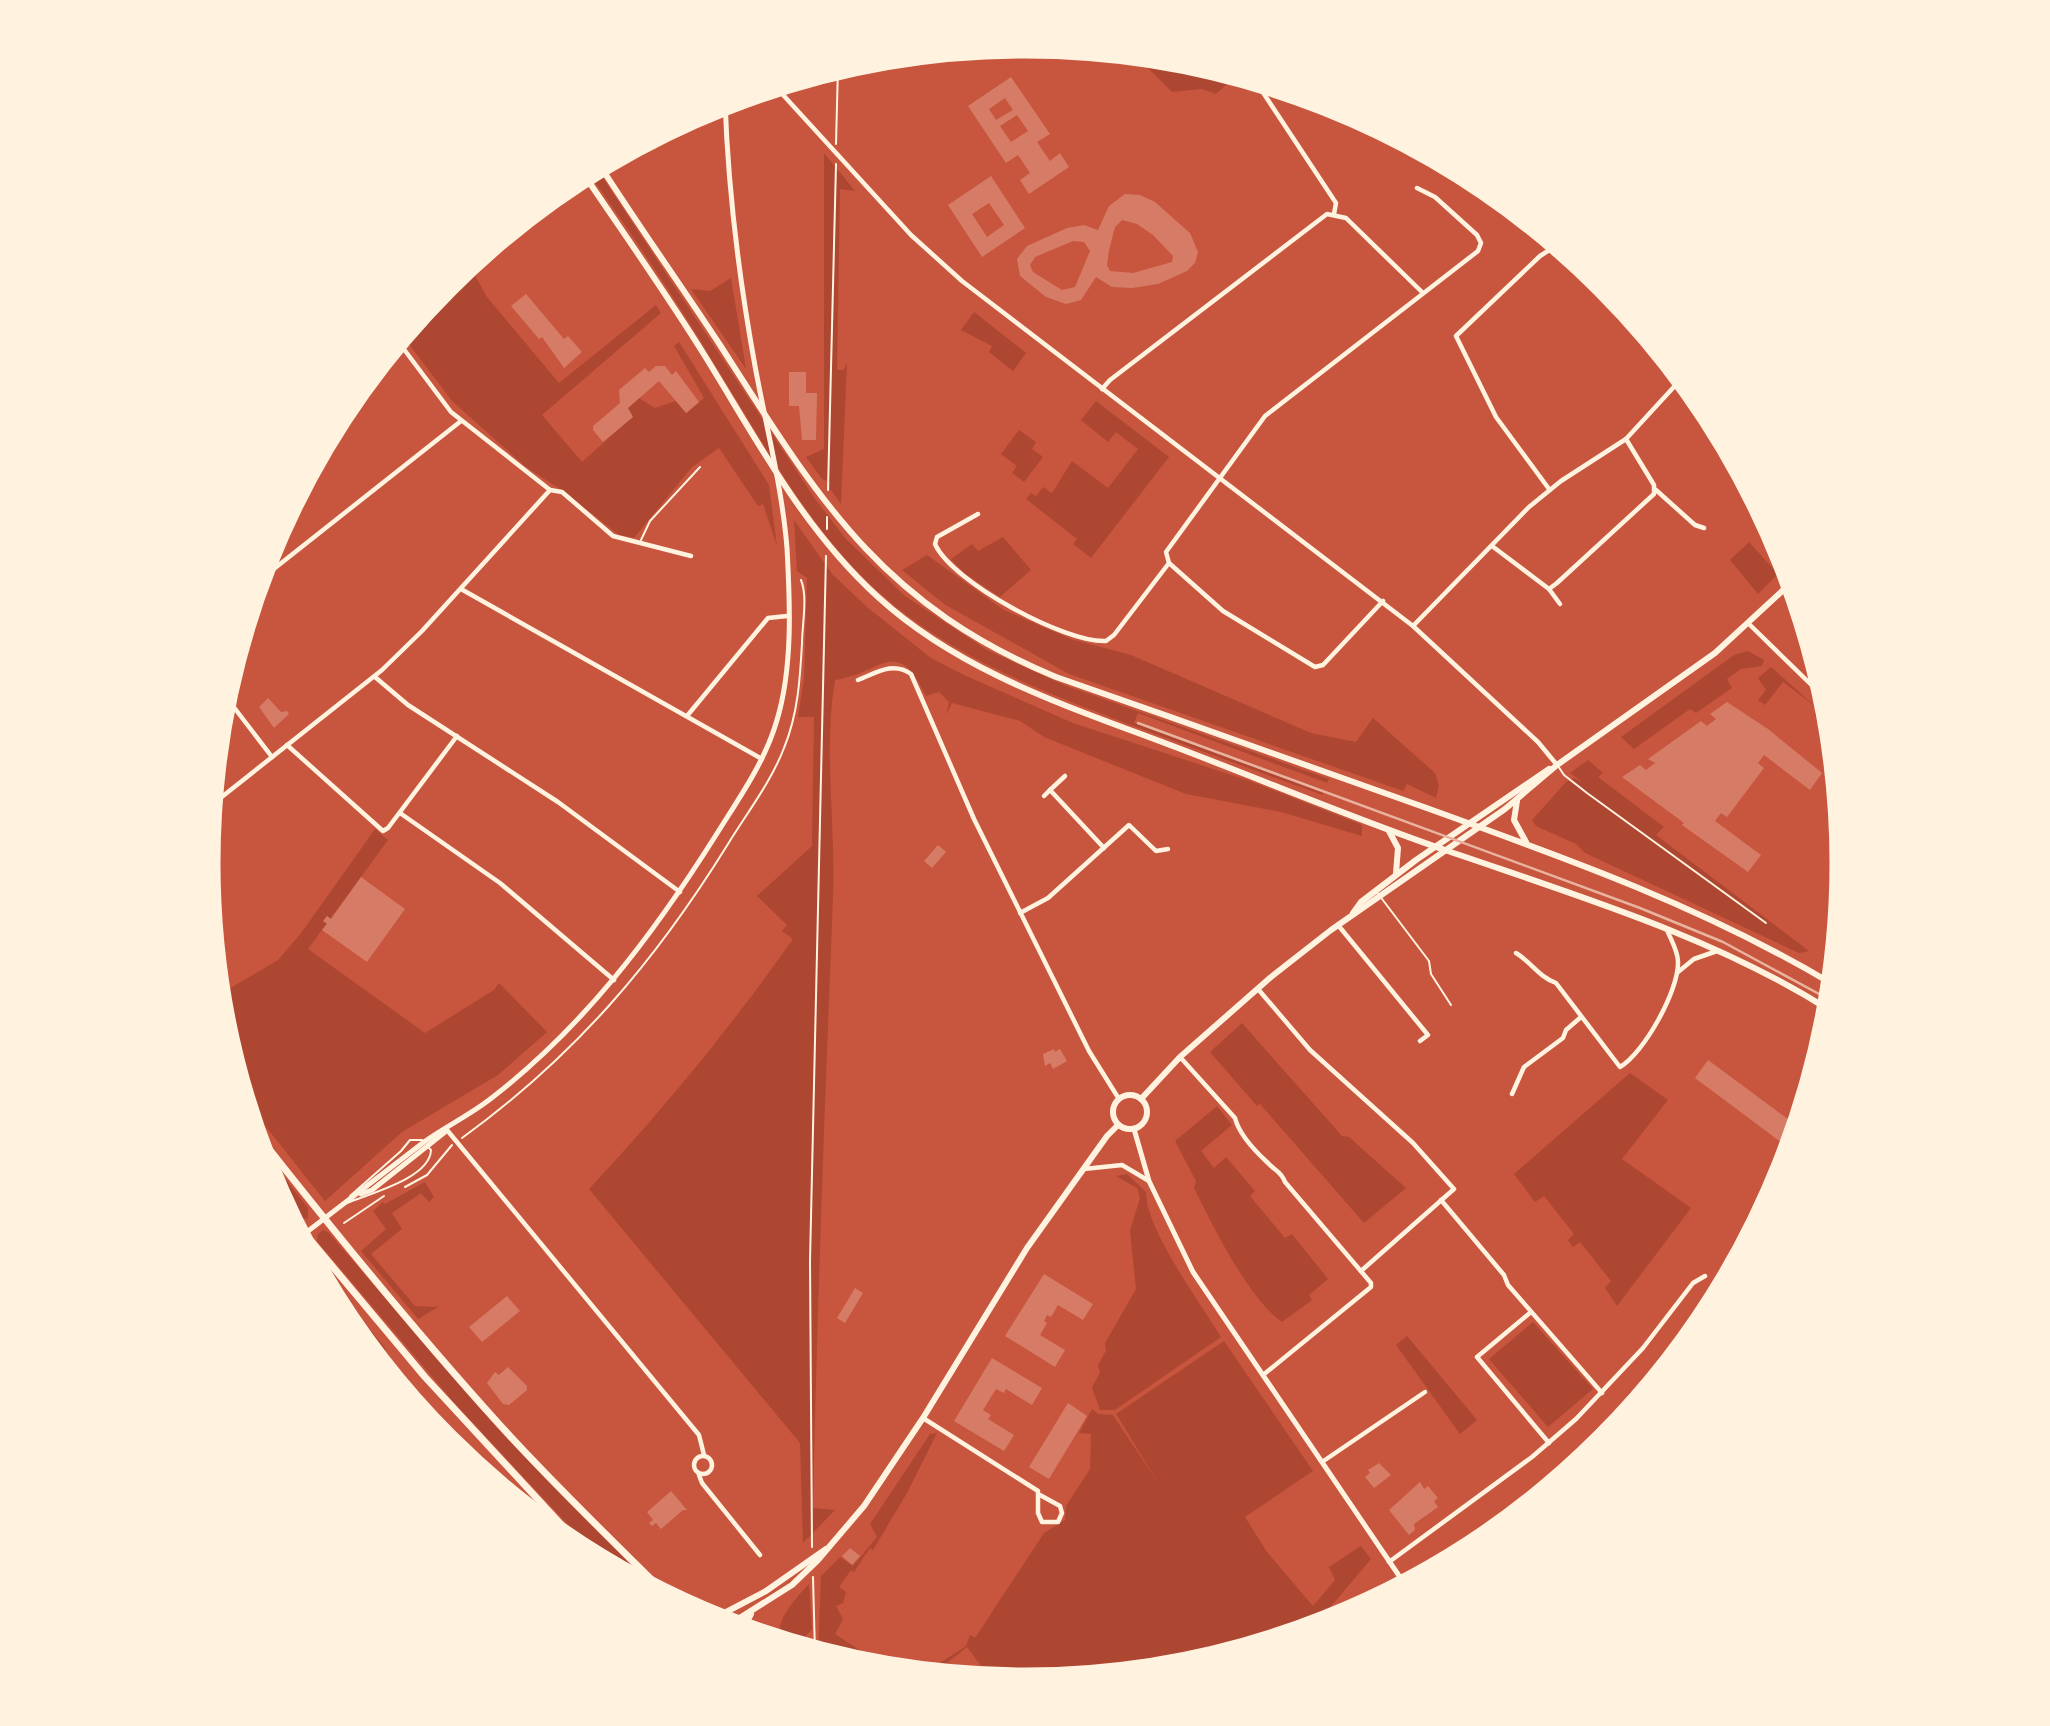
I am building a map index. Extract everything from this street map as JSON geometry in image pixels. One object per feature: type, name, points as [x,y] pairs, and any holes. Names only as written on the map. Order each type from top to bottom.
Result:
[{"type":"main road","points":[[605,173],[824,501],[865,551],[919,600],[986,644],[1056,677],[1527,844],[1724,925],[1825,980]]},
{"type":"main road","points":[[589,183],[678,314],[798,508],[848,568],[912,626],[966,660],[1034,693],[1388,829],[1667,930],[1769,975],[1821,1005]]},
{"type":"main road","points":[[1378,893],[1479,827],[1518,799],[1557,765],[1715,653],[1785,588]]},
{"type":"main road","points":[[1141,1099],[1180,1057],[1257,988],[1351,916],[1395,875],[1539,774],[1557,765]]},
{"type":"main road","points":[[1518,799],[1514,820],[1527,844]]},
{"type":"main road","points":[[1388,829],[1398,849],[1395,875]]},
{"type":"main road","points":[[1130,1095],[1141,1099],[1147,1116],[1134,1129],[1118,1125],[1113,1115],[1119,1099],[1130,1095]]},
{"type":"main road","points":[[740,1619],[792,1586],[880,1484],[1027,1248],[1118,1125]]},
{"type":"main road","points":[[269,1149],[324,1219],[500,1425],[650,1579]]},
{"type":"main road","points":[[318,1255],[433,1387],[561,1524]]},
{"type":"main road","points":[[723,1613],[766,1591],[827,1548]]},
{"type":"main road","points":[[747,1622],[751,1613]]},
{"type":"street","points":[[781,92],[911,235],[956,276],[1383,601],[1538,742],[1557,765]]},
{"type":"street","points":[[1267,92],[1264,94],[1336,203],[1334,214]]},
{"type":"street","points":[[356,1196],[372,1190],[429,1147],[541,1056],[614,980],[680,892],[762,759],[774,732],[784,690],[786,547],[729,189],[726,112]]},
{"type":"street","points":[[1383,601],[1323,665],[1315,667],[1223,611],[1169,563],[1166,552],[1168,545],[1265,416],[1478,251],[1481,243],[1478,235],[1435,197],[1418,187]]},
{"type":"street","points":[[1102,389],[1110,380],[1327,214],[1346,218],[1423,293]]},
{"type":"street","points":[[1549,489],[1496,417],[1456,336],[1540,256],[1551,249]]},
{"type":"street","points":[[402,348],[439,400],[461,421],[550,490],[562,492],[613,536],[691,556]]},
{"type":"street","points":[[1413,626],[1549,489],[1626,439],[1676,384]]},
{"type":"street","points":[[272,571],[461,421]]},
{"type":"street","points":[[1626,439],[1656,490],[1695,525],[1704,528]]},
{"type":"street","points":[[219,799],[375,677],[461,589],[550,490]]},
{"type":"street","points":[[1549,589],[1656,490]]},
{"type":"street","points":[[978,514],[937,537],[935,544],[950,567],[1019,612],[1091,640],[1106,641],[1114,635],[1169,563]]},
{"type":"street","points":[[1492,546],[1549,589],[1560,604]]},
{"type":"street","points":[[461,589],[762,759]]},
{"type":"street","points":[[687,716],[768,618],[787,616]]},
{"type":"street","points":[[1749,624],[1814,687]]},
{"type":"street","points":[[858,680],[888,667],[904,668],[911,674],[974,819],[1020,913],[1100,1073],[1119,1099]]},
{"type":"street","points":[[375,677],[408,705],[568,809],[680,892]]},
{"type":"street","points":[[232,705],[272,757]]},
{"type":"street","points":[[287,745],[383,831],[400,813],[457,736]]},
{"type":"street","points":[[1044,796],[1065,776]]},
{"type":"street","points":[[1050,790],[1104,848]]},
{"type":"street","points":[[400,813],[500,883],[614,980]]},
{"type":"street","points":[[1020,913],[1048,898],[1129,825],[1156,851],[1168,849]]},
{"type":"street","points":[[1338,925],[1428,1035],[1420,1041]]},
{"type":"street","points":[[1516,953],[1530,961],[1544,979],[1556,983],[1620,1067],[1627,1063],[1652,1031],[1677,972],[1677,951],[1667,930]]},
{"type":"street","points":[[1677,972],[1694,959],[1717,951]]},
{"type":"street","points":[[1257,988],[1310,1050],[1413,1143],[1454,1189],[1362,1271]]},
{"type":"street","points":[[1512,1094],[1524,1067],[1563,1038],[1566,1030],[1581,1017]]},
{"type":"street","points":[[1180,1057],[1235,1118],[1237,1126],[1270,1166],[1282,1173],[1285,1182],[1371,1283],[1371,1287],[1263,1375]]},
{"type":"street","points":[[1134,1129],[1149,1181],[1193,1272],[1401,1578]]},
{"type":"street","points":[[306,1233],[424,1142],[447,1130]]},
{"type":"street","points":[[447,1130],[699,1435],[704,1455],[712,1460],[712,1466],[704,1475],[699,1475]]},
{"type":"street","points":[[1083,1169],[1122,1166],[1149,1181]]},
{"type":"street","points":[[1441,1200],[1531,1312],[1602,1393]]},
{"type":"street","points":[[1389,1562],[1549,1443],[1602,1393],[1645,1345],[1693,1283],[1705,1276]]},
{"type":"street","points":[[1531,1312],[1477,1357],[1549,1443]]},
{"type":"street","points":[[1322,1462],[1425,1392]]},
{"type":"street","points":[[923,1418],[1060,1506],[1062,1513],[1058,1522],[1042,1522],[1038,1513],[1040,1495]]},
{"type":"street","points":[[704,1455],[692,1466],[702,1483],[760,1555]]},
{"type":"lane","points":[[639,544],[650,521],[700,467]]},
{"type":"lane","points":[[1557,765],[1580,787],[1766,923]]},
{"type":"lane","points":[[1378,893],[1429,961],[1431,974],[1451,1005]]},
{"type":"lane","points":[[410,1140],[424,1142],[429,1147],[430,1163],[419,1172],[344,1204],[365,1180],[401,1151],[410,1140]]},
{"type":"path","points":[[828,494],[838,77]]},
{"type":"path","points":[[827,531],[828,506]]},
{"type":"path","points":[[812,1527],[810,1248],[826,556]]},
{"type":"path","points":[[814,1587],[815,1644]]},
{"type":"shaded area","points":[[1144,64],[1230,81],[1216,94],[1202,89],[1172,92]]},
{"type":"shaded area","points":[[824,153],[855,191],[840,189],[837,370],[844,370],[847,362],[841,504],[830,489],[830,482],[822,479],[806,457],[824,449]]},
{"type":"shaded area","points":[[601,175],[815,499],[846,539],[905,596],[987,650],[1064,685],[1329,779],[1327,783],[1138,713],[1134,723],[1323,795],[1104,715],[1034,686],[966,654],[903,613],[850,564],[807,510],[637,242],[593,180]]},
{"type":"shaded area","points":[[473,272],[487,297],[559,383],[656,305],[661,313],[542,415],[582,462],[632,417],[628,408],[639,398],[655,408],[676,401],[687,413],[704,398],[674,346],[679,342],[769,485],[777,546],[763,504],[758,506],[719,448],[692,467],[634,538],[619,535],[563,491],[526,467],[452,401],[407,342]]},
{"type":"shaded area","points":[[731,278],[746,369],[691,289],[710,291]]},
{"type":"shaded area","points":[[974,312],[1026,353],[1013,371],[989,352],[992,346],[961,330]]},
{"type":"shaded area","points":[[1096,401],[1169,457],[1091,558],[1073,544],[1077,539],[1026,499],[1031,493],[1036,496],[1043,487],[1052,493],[1072,461],[1108,488],[1138,449],[1116,432],[1108,442],[1081,420]]},
{"type":"shaded area","points":[[1019,430],[1036,442],[1032,449],[1043,457],[1024,482],[1012,473],[1017,466],[1001,454]]},
{"type":"shaded area","points":[[794,520],[833,575],[867,607],[931,658],[1073,723],[1250,781],[1362,825],[1362,836],[1281,812],[1186,794],[1044,737],[1020,721],[952,703],[946,715],[949,702],[939,692],[926,696],[906,666],[897,662],[887,662],[835,680],[830,734],[833,897],[813,1508],[835,1510],[803,1543],[800,1443],[589,1189],[695,1067],[793,939],[782,931],[787,925],[757,896],[812,846],[814,717],[798,717],[804,678],[807,578],[797,571]]},
{"type":"shaded area","points":[[1003,537],[1031,570],[1000,597],[964,573],[951,559],[972,544],[978,551]]},
{"type":"shaded area","points":[[1749,542],[1778,574],[1758,594],[1730,560]]},
{"type":"shaded area","points":[[927,555],[1004,610],[1071,639],[1131,655],[1311,733],[1356,742],[1373,718],[1435,773],[1439,785],[1436,798],[1407,784],[1403,791],[1069,674],[944,604],[902,570]]},
{"type":"shaded area","points":[[1748,651],[1764,660],[1762,666],[1741,669],[1727,679],[1732,688],[1696,713],[1690,709],[1634,749],[1621,737],[1734,655]]},
{"type":"shaded area","points":[[1771,667],[1815,706],[1783,682],[1765,705],[1758,700],[1766,690],[1758,678]]},
{"type":"shaded area","points":[[1588,760],[1603,773],[1598,777],[1664,827],[1656,835],[1809,951],[1799,953],[1585,853],[1576,844],[1536,826],[1532,820],[1566,782],[1574,778],[1583,782],[1570,773]]},
{"type":"shaded area","points":[[375,829],[388,840],[308,949],[425,1033],[494,990],[499,983],[547,1032],[498,1075],[402,1132],[325,1201],[257,1115],[244,1072],[227,990],[278,960],[302,932]]},
{"type":"shaded area","points":[[1242,1023],[1342,1136],[1349,1137],[1406,1188],[1364,1223],[1260,1104],[1257,1106],[1210,1052]]},
{"type":"shaded area","points":[[1630,1073],[1668,1100],[1622,1159],[1691,1208],[1617,1306],[1605,1288],[1611,1281],[1580,1242],[1573,1247],[1568,1240],[1574,1234],[1544,1196],[1535,1202],[1514,1174]]},
{"type":"shaded area","points":[[1217,1106],[1232,1125],[1201,1151],[1214,1168],[1226,1157],[1255,1191],[1250,1196],[1285,1238],[1292,1234],[1328,1279],[1309,1295],[1312,1300],[1282,1322],[1269,1311],[1232,1260],[1194,1188],[1196,1181],[1175,1141]]},
{"type":"shaded area","points":[[276,1167],[308,1208],[308,1219],[299,1218]]},
{"type":"shaded area","points":[[1127,1174],[1146,1192],[1148,1208],[1164,1245],[1221,1337],[1115,1410],[1100,1410],[1092,1388],[1100,1372],[1098,1365],[1106,1351],[1105,1343],[1136,1289],[1130,1231],[1140,1198],[1137,1188],[1116,1176]]},
{"type":"shaded area","points":[[425,1182],[434,1197],[429,1202],[421,1193],[392,1213],[402,1229],[371,1254],[415,1306],[438,1307],[418,1319],[361,1251],[386,1229],[373,1211],[383,1202],[385,1204]]},
{"type":"shaded area","points":[[323,1230],[328,1232],[496,1427],[639,1573],[581,1538],[457,1406],[317,1241],[318,1234]]},
{"type":"shaded area","points":[[348,1304],[386,1349],[382,1353]]},
{"type":"shaded area","points":[[1533,1322],[1593,1389],[1548,1427],[1489,1359]]},
{"type":"shaded area","points":[[1407,1336],[1477,1420],[1460,1434],[1396,1345]]},
{"type":"shaded area","points":[[1224,1341],[1313,1471],[1245,1517],[1267,1552],[1313,1606],[1335,1580],[1329,1567],[1361,1546],[1371,1559],[1325,1614],[1234,1644],[1131,1665],[1025,1672],[984,1670],[967,1647],[942,1667],[934,1666],[966,1646],[970,1635],[975,1638],[1044,1533],[1065,1520],[1066,1506],[1090,1469],[1091,1434],[1079,1433],[1092,1409],[1098,1414],[1113,1415],[1159,1484],[1116,1414]]},
{"type":"shaded area","points":[[937,1433],[907,1493],[873,1550],[870,1548],[854,1572],[851,1570],[839,1587],[846,1592],[843,1603],[836,1606],[843,1619],[835,1634],[861,1651],[859,1654],[818,1645],[821,1576],[840,1557],[853,1566],[877,1537],[870,1524],[930,1434]]},
{"type":"shaded area","points":[[809,1584],[812,1629],[802,1640],[781,1634],[780,1626],[796,1598]]},
{"type":"building","points":[[1011,77],[1050,134],[1037,142],[1050,161],[1060,153],[1069,167],[1029,194],[1020,180],[1030,173],[1018,155],[1006,163],[968,106]],"holes":[[[1005,98],[1013,110],[996,120],[989,109]],[[1017,115],[1028,131],[1011,142],[1000,126]]]},
{"type":"building","points":[[991,176],[1025,228],[982,257],[948,205]],"holes":[[[989,203],[1004,225],[987,237],[972,214]]]},
{"type":"building","points":[[1125,194],[1140,195],[1155,202],[1190,233],[1198,252],[1195,263],[1187,271],[1158,284],[1132,288],[1112,287],[1096,277],[1081,300],[1066,304],[1046,297],[1020,276],[1017,259],[1027,246],[1067,228],[1084,225],[1098,230],[1109,206]],"holes":[[[1122,220],[1137,224],[1153,235],[1173,256],[1172,262],[1133,273],[1110,271],[1107,265],[1109,250],[1115,227]],[[1073,241],[1084,242],[1090,251],[1075,287],[1062,290],[1033,272],[1030,265],[1035,257]]]},
{"type":"building","points":[[526,294],[564,339],[568,336],[582,352],[564,368],[542,337],[539,339],[511,306]]},
{"type":"building","points":[[656,366],[665,366],[672,375],[676,371],[699,402],[686,413],[659,381],[628,408],[633,417],[603,442],[593,430],[593,426],[620,403],[619,390],[645,368],[649,372]]},
{"type":"building","points":[[789,372],[806,372],[806,393],[817,393],[816,440],[802,440],[799,406],[789,406]]},
{"type":"building","points":[[268,698],[281,712],[287,711],[289,714],[274,728],[259,707]]},
{"type":"building","points":[[1727,702],[1768,729],[1822,773],[1810,790],[1764,755],[1758,763],[1764,768],[1727,817],[1721,813],[1715,821],[1761,855],[1748,872],[1682,825],[1684,823],[1622,777],[1640,765],[1646,770],[1655,763],[1648,759],[1701,721],[1707,726],[1716,719],[1710,714]]},
{"type":"building","points":[[938,845],[946,852],[932,868],[924,861]]},
{"type":"building","points":[[361,877],[405,909],[367,962],[322,930],[327,924],[323,921],[327,916],[331,919]]},
{"type":"building","points":[[1054,1049],[1055,1052],[1060,1049],[1067,1061],[1053,1069],[1050,1063],[1045,1066],[1043,1054]]},
{"type":"building","points":[[1708,1060],[1791,1122],[1784,1140],[1782,1143],[1695,1078]]},
{"type":"building","points":[[1044,1274],[1093,1304],[1083,1320],[1058,1305],[1051,1317],[1047,1315],[1044,1321],[1047,1323],[1040,1335],[1065,1350],[1055,1367],[1005,1336]]},
{"type":"building","points":[[855,1288],[863,1293],[845,1323],[837,1318]]},
{"type":"building","points":[[507,1296],[520,1311],[482,1342],[469,1327]]},
{"type":"building","points":[[992,1358],[1042,1388],[1032,1405],[1006,1389],[1004,1393],[996,1389],[983,1410],[991,1415],[988,1419],[1014,1435],[1004,1451],[954,1421]]},
{"type":"building","points":[[508,1367],[527,1386],[527,1390],[509,1405],[503,1404],[487,1383],[495,1372],[499,1375]]},
{"type":"building","points":[[1068,1403],[1087,1416],[1049,1479],[1029,1467]]},
{"type":"building","points":[[1379,1463],[1391,1475],[1374,1488],[1365,1477],[1370,1473],[1368,1470]]},
{"type":"building","points":[[1420,1482],[1424,1489],[1428,1486],[1438,1498],[1434,1501],[1438,1507],[1414,1524],[1415,1530],[1409,1535],[1389,1510]]},
{"type":"building","points":[[671,1491],[687,1510],[683,1510],[661,1529],[656,1523],[652,1526],[649,1523],[653,1520],[647,1512]]},
{"type":"building","points":[[850,1548],[860,1556],[852,1565],[842,1556]]},
{"type":"railway","points":[[1138,723],[1640,908],[1723,942],[1822,996]]}]
